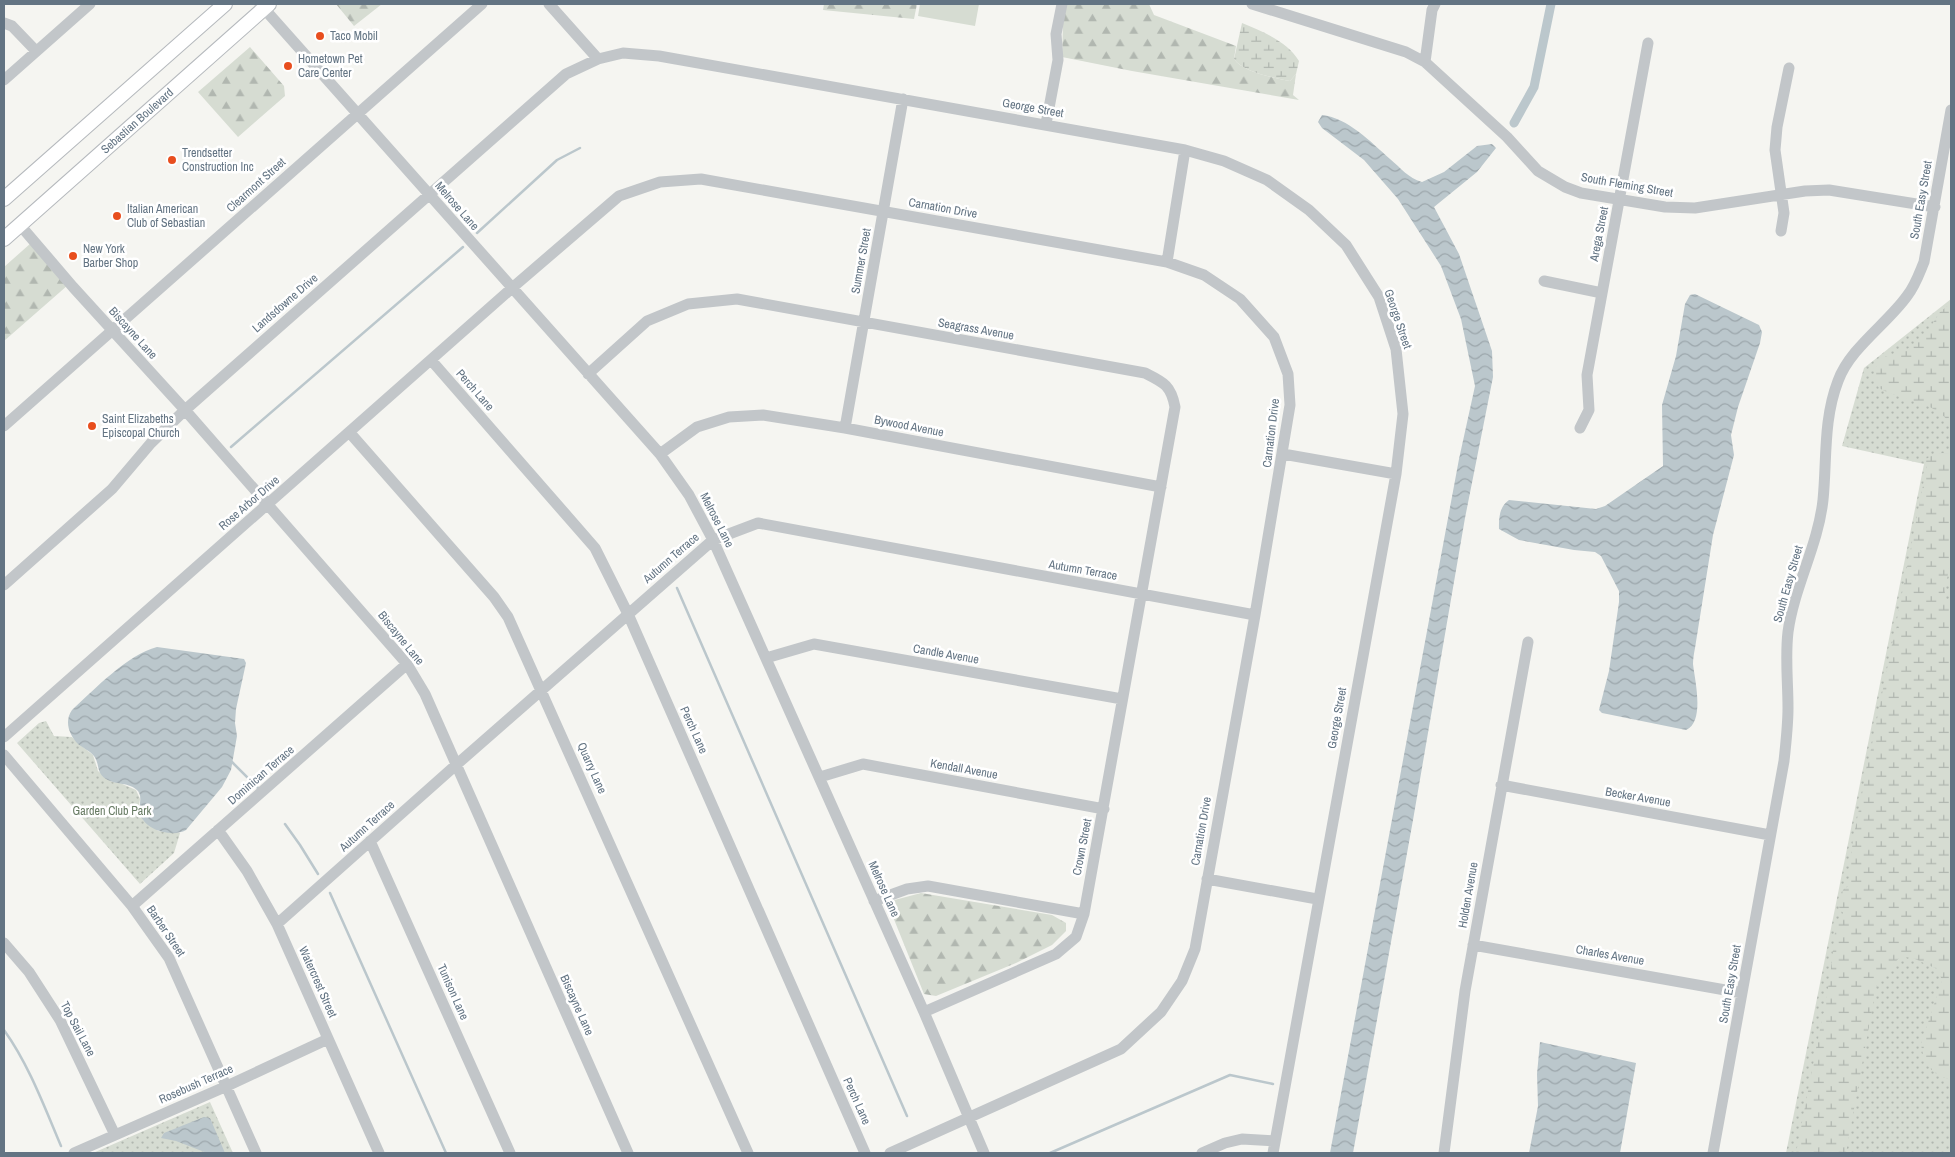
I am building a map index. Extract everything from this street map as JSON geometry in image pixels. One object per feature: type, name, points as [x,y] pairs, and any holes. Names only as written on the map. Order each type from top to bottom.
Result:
[{"type":"main road","points":[[4,199],[225,4]]},
{"type":"main road","name":"Sebastian Boulevard","points":[[4,239],[264,5]]},
{"type":"street","points":[[4,80],[90,4]]},
{"type":"street","name":"Clearmont Street","points":[[4,426],[482,4]]},
{"type":"street","points":[[549,4],[598,59]]},
{"type":"street","points":[[1046,124],[1058,60],[1056,34],[1062,4]]},
{"type":"street","name":"South Fleming Street","points":[[1252,4],[1406,52],[1425,62],[1507,137],[1538,171],[1565,187],[1581,193],[1665,207],[1695,208],[1781,194],[1829,190],[1934,207]]},
{"type":"street","points":[[1425,62],[1432,10],[1435,4]]},
{"type":"street","name":"Melrose Lane","points":[[264,5],[357,114],[660,454],[689,495],[713,540],[820,777],[970,1117],[984,1153]]},
{"type":"street","points":[[4,23],[12,26],[36,51]]},
{"type":"street","name":"Arega Street","points":[[1580,428],[1589,410],[1587,374],[1648,43]]},
{"type":"street","name":"George Street","points":[[598,59],[623,53],[659,56],[1186,150],[1224,161],[1267,180],[1309,210],[1346,246],[1379,297],[1396,349],[1403,414],[1396,474],[1272,1153]]},
{"type":"street","name":"Landsdowne Drive","points":[[4,585],[112,489],[151,443],[185,410],[566,74],[598,59]]},
{"type":"street","points":[[1781,231],[1784,213],[1775,150],[1776,127],[1789,68]]},
{"type":"street","name":"Summer Street","points":[[845,428],[904,99]]},
{"type":"street","name":"South Easy Street","points":[[1713,1153],[1787,736],[1788,631],[1819,521],[1823,500],[1826,432],[1831,400],[1839,378],[1849,361],[1906,297],[1916,282],[1924,262],[1951,110]]},
{"type":"street","points":[[1167,262],[1186,150]]},
{"type":"street","name":"Carnation Drive","points":[[512,288],[620,196],[660,182],[701,179],[1167,262],[1204,275],[1240,300],[1274,337],[1288,374],[1290,405],[1255,615],[1195,948],[1182,981],[1161,1012],[1121,1049],[890,1153]]},
{"type":"street","name":"Biscayne Lane","points":[[20,225],[408,664],[425,694],[628,1153]]},
{"type":"street","points":[[1544,282],[1602,293]]},
{"type":"street","name":"Rose Arbor Drive","points":[[4,737],[269,505],[512,288]]},
{"type":"street","name":"Seagrass Avenue","points":[[588,374],[647,321],[688,304],[737,299],[1145,373],[1163,382],[1172,394],[1175,406],[1142,594]]},
{"type":"street","name":"Perch Lane","points":[[431,360],[595,548],[628,614],[865,1153]]},
{"type":"street","name":"Bywood Avenue","points":[[660,454],[697,427],[729,417],[763,415],[845,428],[1161,488]]},
{"type":"street","name":"Quarry Lane","points":[[350,432],[494,597],[508,616],[748,1153]]},
{"type":"street","points":[[1283,454],[1396,474]]},
{"type":"street","name":"Autumn Terrace","points":[[277,924],[456,764],[713,540],[758,523],[1255,615]]},
{"type":"street","name":"Crown Street","points":[[924,1012],[1056,954],[1076,938],[1084,914],[1142,594]]},
{"type":"street","name":"Holden Avenue","points":[[1444,1153],[1460,1026],[1473,945],[1528,642]]},
{"type":"street","name":"Candle Avenue","points":[[766,658],[814,644],[1122,699]]},
{"type":"street","name":"Dominican Terrace","points":[[132,906],[408,664]]},
{"type":"street","name":"Barber Street","points":[[4,755],[132,906],[169,958],[256,1153]]},
{"type":"street","name":"Kendall Avenue","points":[[820,777],[863,764],[1104,809]]},
{"type":"street","name":"Becker Avenue","points":[[1501,785],[1770,835]]},
{"type":"street","name":"Watercrest Street","points":[[218,830],[247,871],[277,924],[380,1153]]},
{"type":"street","name":"Tunison Lane","points":[[370,841],[510,1153]]},
{"type":"street","points":[[1207,879],[1318,899]]},
{"type":"street","points":[[874,900],[907,889],[928,886],[1084,914]]},
{"type":"street","name":"Top Sail Lane","points":[[4,943],[29,972],[60,1020],[115,1135]]},
{"type":"street","name":"Charles Avenue","points":[[1473,945],[1742,993]]},
{"type":"street","name":"Rosebush Terrace","points":[[74,1153],[227,1086],[328,1038]]},
{"type":"street","points":[[1202,1153],[1225,1143],[1242,1139],[1275,1141]]},
{"type":"green space","points":[[336,4],[382,4],[354,26]]},
{"type":"green space","points":[[824,4],[917,4],[914,19],[823,10]]},
{"type":"green space","points":[[920,4],[979,4],[975,26],[918,16]]},
{"type":"green space","points":[[1066,4],[1149,4],[1154,15],[1236,46],[1234,59],[1244,68],[1259,74],[1290,81],[1296,74],[1293,95],[1299,100],[1062,57]]},
{"type":"green space","points":[[1242,23],[1274,38],[1294,54],[1299,61],[1296,74],[1290,81],[1251,71],[1238,64],[1234,59]]},
{"type":"green space","points":[[250,47],[284,86],[285,96],[238,137],[198,92]]},
{"type":"green space","points":[[31,243],[68,285],[4,341],[4,267]]},
{"type":"green space","points":[[1951,299],[1951,1153],[1786,1153],[1924,464],[1842,446],[1864,368]]},
{"type":"green space","points":[[1951,303],[1951,424],[1936,410],[1879,388],[1874,377],[1876,367],[1882,358],[1912,347],[1925,335],[1940,312]]},
{"type":"green space","points":[[1935,453],[1951,453],[1951,556],[1944,597],[1951,604],[1951,1080],[1938,1075],[1930,1068],[1924,1058],[1921,1044],[1942,980],[1937,969],[1915,959],[1901,956],[1877,982],[1846,1153],[1796,1153],[1830,978],[1836,923],[1843,913],[1839,907],[1843,890],[1848,886],[1853,839],[1894,634],[1900,622],[1897,619],[1927,465],[1925,460]]},
{"type":"green space","name":"Garden Club Park","points":[[46,721],[54,736],[72,737],[93,755],[98,771],[112,782],[120,783],[136,790],[140,799],[139,805],[158,831],[180,833],[174,853],[140,884],[17,743],[39,723]]},
{"type":"green space","points":[[921,893],[1052,915],[1066,923],[1066,931],[1052,945],[1016,963],[936,996],[924,994],[887,902]]},
{"type":"green space","points":[[210,1102],[233,1153],[93,1153]]},
{"type":"water","points":[[1322,115],[1332,117],[1350,126],[1367,138],[1409,175],[1422,182],[1444,172],[1477,146],[1492,144],[1496,148],[1477,172],[1434,207],[1459,254],[1492,351],[1493,377],[1465,518],[1353,1153],[1330,1153],[1459,459],[1475,386],[1461,319],[1441,266],[1398,199],[1364,160],[1322,128],[1318,122]]},
{"type":"water","points":[[1695,294],[1759,325],[1762,332],[1731,435],[1734,455],[1713,535],[1693,658],[1697,690],[1697,710],[1692,726],[1686,730],[1602,713],[1599,710],[1609,671],[1619,602],[1619,591],[1601,556],[1595,552],[1519,540],[1499,529],[1499,525],[1501,509],[1509,500],[1596,509],[1605,506],[1663,466],[1662,405],[1676,356],[1685,304],[1690,295]]},
{"type":"water","points":[[157,647],[244,659],[246,663],[236,709],[235,723],[237,736],[231,770],[222,787],[186,830],[174,833],[160,831],[143,820],[140,814],[140,796],[138,791],[131,786],[110,781],[103,777],[94,756],[78,744],[70,732],[68,723],[72,710],[112,674],[135,657]]},
{"type":"water","points":[[1540,1042],[1636,1063],[1620,1153],[1529,1153],[1538,1106],[1537,1074]]},
{"type":"water","points":[[204,1117],[210,1118],[225,1153],[207,1153],[176,1141],[161,1138],[164,1133]]},
{"type":"waterway","points":[[1514,123],[1534,87],[1551,4]]},
{"type":"waterway","points":[[477,233],[557,160],[580,148]]},
{"type":"waterway","points":[[231,447],[463,247]]},
{"type":"waterway","points":[[677,588],[907,1116]]},
{"type":"waterway","points":[[232,762],[258,788]]},
{"type":"waterway","points":[[285,824],[318,874]]},
{"type":"waterway","points":[[330,893],[446,1153]]},
{"type":"waterway","points":[[4,1030],[29,1072],[61,1146]]},
{"type":"waterway","points":[[1050,1153],[1230,1075],[1273,1084]]},
{"type":"place","name":"Taco Mobil","points":[[320,36]]},
{"type":"place","name":"Hometown Pet Care Center","points":[[288,66]]},
{"type":"place","name":"Trendsetter Construction Inc","points":[[172,160]]},
{"type":"place","name":"Italian American Club of Sebastian","points":[[117,216]]},
{"type":"place","name":"New York Barber Shop","points":[[73,256]]},
{"type":"place","name":"Saint Elizabeths Episcopal Church","points":[[92,426]]}]
